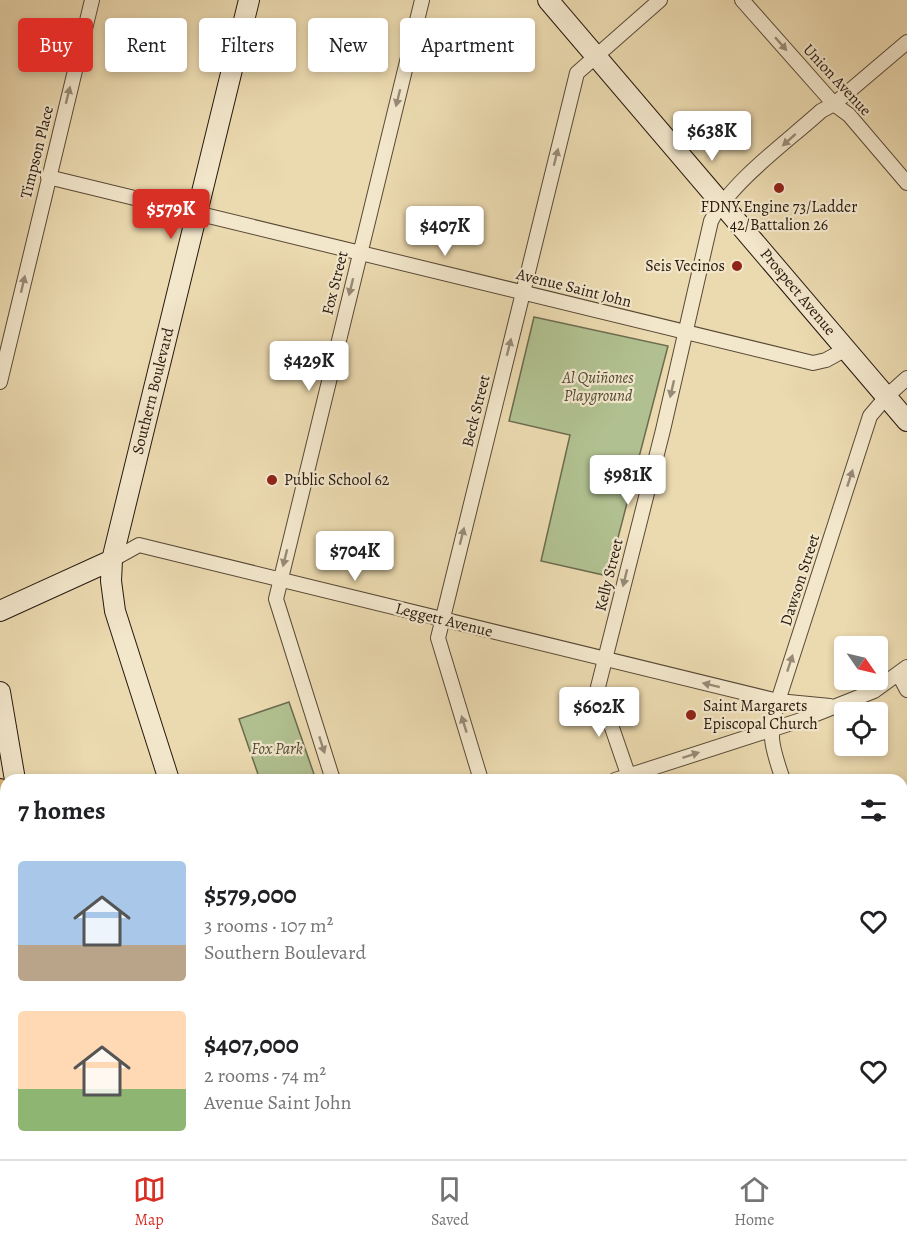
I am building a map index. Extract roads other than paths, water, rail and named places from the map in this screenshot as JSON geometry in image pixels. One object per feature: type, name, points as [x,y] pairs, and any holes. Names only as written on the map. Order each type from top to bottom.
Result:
[{"type":"main road","name":"Southern Boulevard","points":[[167,774],[115,611],[111,581],[112,560],[249,0]]},
{"type":"main road","name":"Prospect Avenue","points":[[548,0],[722,201],[907,421]]},
{"type":"main road","name":"Leggett Avenue","points":[[0,611],[112,560]]},
{"type":"main road","points":[[0,692],[14,774]]},
{"type":"street","name":"Timpson Place","points":[[0,382],[92,0]]},
{"type":"street","name":"Fox Street","points":[[331,774],[276,599],[422,0]]},
{"type":"street","name":"Beck Street","points":[[479,774],[438,638],[442,619],[577,73],[660,0]]},
{"type":"street","name":"Union Avenue","points":[[742,0],[907,183]]},
{"type":"street","points":[[722,201],[821,111],[834,104],[907,42]]},
{"type":"street","name":"Avenue Saint John","points":[[48,177],[813,363],[846,350]]},
{"type":"street","name":"Kelly Street","points":[[624,774],[598,687],[711,221],[722,201]]},
{"type":"street","name":"Dawson Street","points":[[781,774],[773,750],[770,729],[778,701],[870,416],[907,378]]},
{"type":"street","name":"Leggett Avenue","points":[[112,560],[138,545],[778,701],[830,706]]},
{"type":"street","points":[[640,774],[801,720],[830,706],[874,691],[903,671],[907,690]]},
{"type":"place","name":"FDNY Engine 73/Ladder 42/Battalion 26","points":[[779,188]]},
{"type":"place","name":"Seis Vecinos","points":[[737,266]]},
{"type":"place","name":"Public School 62","points":[[272,480]]},
{"type":"place","name":"Saint Margarets Episcopal Church","points":[[691,715]]},
{"type":"park label","name":"Al Quiñones Playground","points":[[598,387]]},
{"type":"park label","name":"Fox Park","points":[[277,749]]}]
